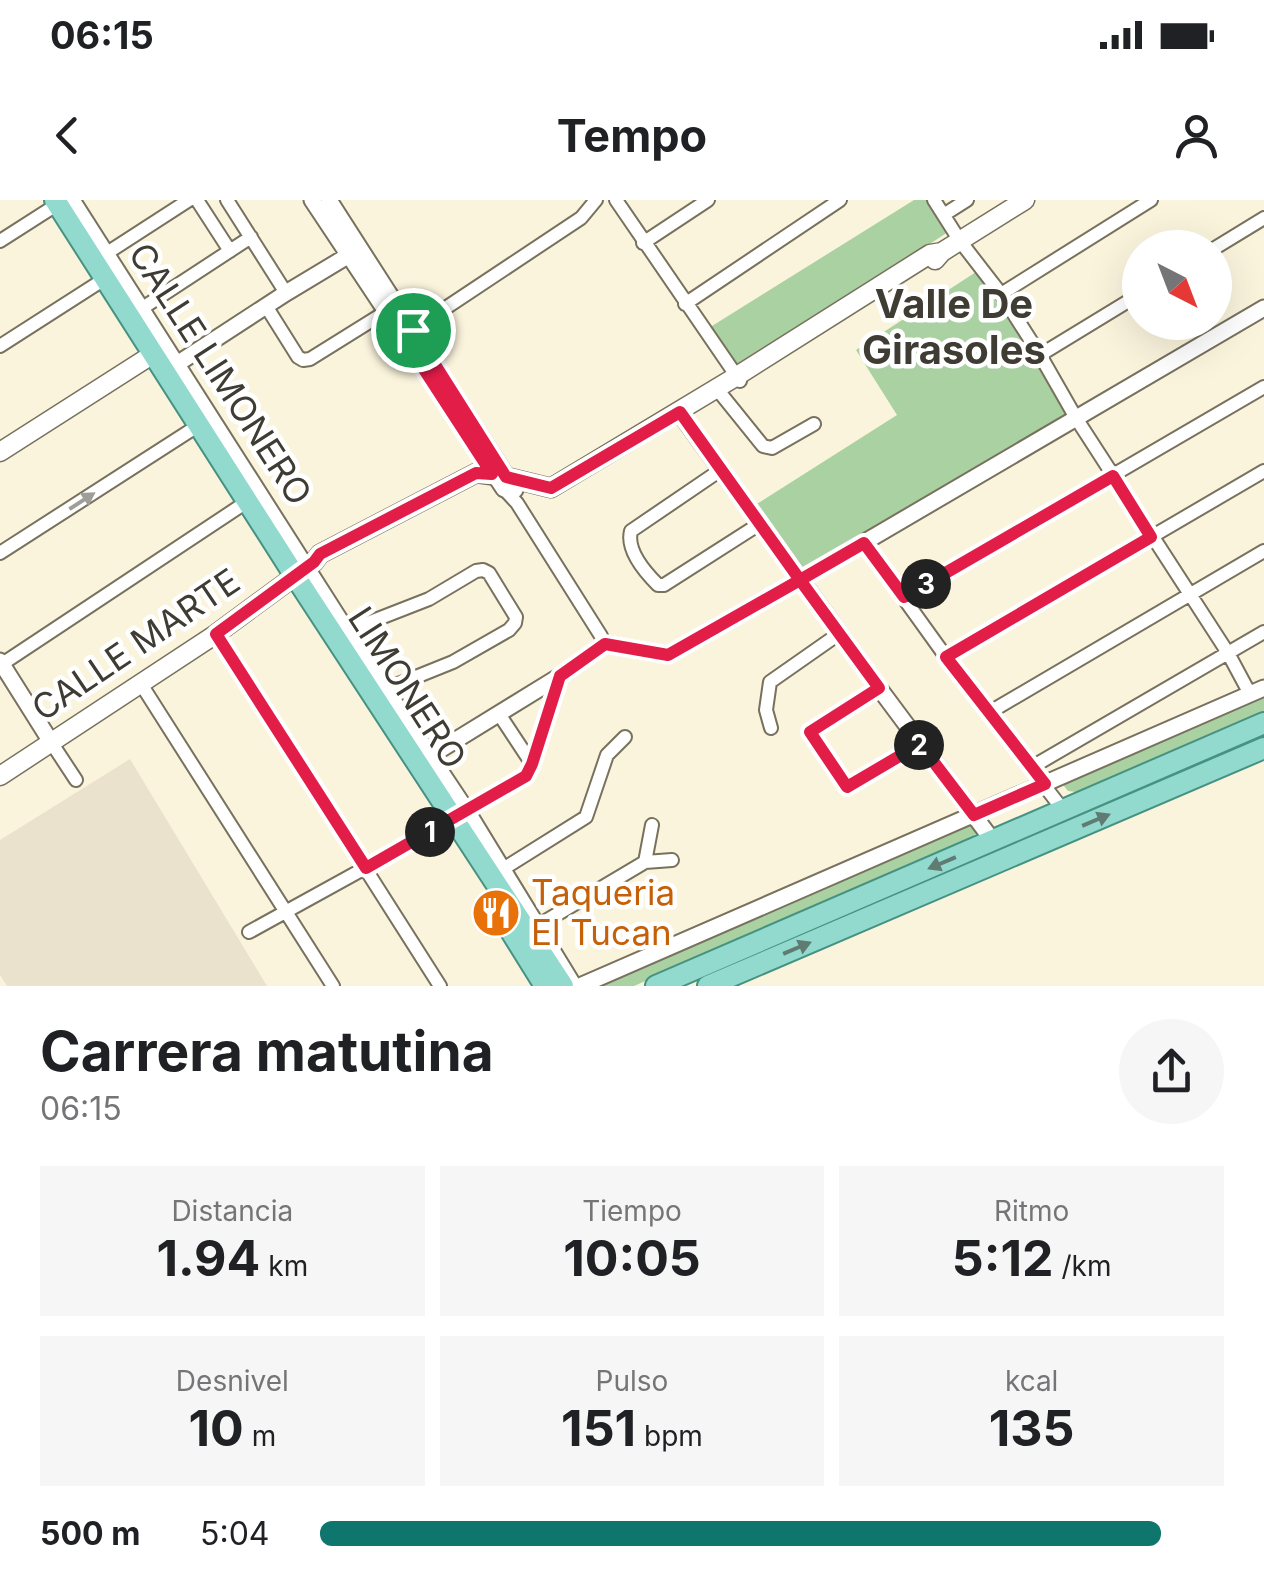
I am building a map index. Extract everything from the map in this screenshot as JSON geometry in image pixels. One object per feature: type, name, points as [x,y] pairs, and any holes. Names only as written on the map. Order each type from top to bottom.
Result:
[{"type":"main road","name":"CALLE MARTE","points":[[0,776],[216,634],[301,572],[478,482],[554,498],[933,262],[942,252],[1025,200]]},
{"type":"main road","points":[[57,203],[101,281],[156,353],[196,428],[244,503],[301,572],[455,818],[548,986]]},
{"type":"main road","points":[[0,452],[156,353]]},
{"type":"main road","points":[[656,986],[1264,723]]},
{"type":"main road","points":[[708,986],[1264,748]]},
{"type":"street","points":[[107,253],[193,200],[230,251]]},
{"type":"street","points":[[227,200],[286,293]]},
{"type":"street","points":[[312,200],[349,255],[365,268],[408,333],[603,640],[668,655],[1264,308]]},
{"type":"street","points":[[329,200],[386,311],[408,333]]},
{"type":"street","points":[[408,333],[582,218],[596,200]]},
{"type":"street","points":[[616,200],[739,380]]},
{"type":"street","points":[[644,243],[708,200]]},
{"type":"street","points":[[685,304],[840,200]]},
{"type":"street","points":[[577,986],[1257,691],[1151,537],[1001,294],[934,200]]},
{"type":"street","points":[[944,214],[967,200]]},
{"type":"street","points":[[1001,294],[1151,200]]},
{"type":"street","points":[[0,241],[57,203]]},
{"type":"street","name":"CALLE LIMONERO","points":[[57,203],[107,253],[142,308],[156,353],[177,364],[301,572],[347,631],[430,756],[455,818],[504,868],[577,986]]},
{"type":"street","points":[[1232,238],[1264,218]]},
{"type":"street","points":[[142,308],[250,237]]},
{"type":"street","points":[[177,364],[349,255]]},
{"type":"street","points":[[0,346],[101,281]]},
{"type":"street","points":[[1040,356],[1122,305]]},
{"type":"street","points":[[266,306],[298,357],[304,360],[386,311]]},
{"type":"street","points":[[904,597],[1264,388]]},
{"type":"street","points":[[719,392],[763,446],[772,448],[814,424]]},
{"type":"street","points":[[682,416],[993,841]]},
{"type":"street","points":[[0,553],[196,428]]},
{"type":"street","points":[[722,468],[630,532],[630,547],[658,585],[664,585],[761,523]]},
{"type":"street","points":[[946,657],[1264,470]]},
{"type":"street","points":[[76,780],[1,663],[244,503]]},
{"type":"street","points":[[864,543],[1063,810]]},
{"type":"street","points":[[990,712],[1264,551]]},
{"type":"street","points":[[347,631],[429,599],[476,571],[489,573],[506,598],[516,617],[510,630],[453,662],[386,689]]},
{"type":"street","points":[[1032,766],[1264,632]]},
{"type":"street","points":[[216,634],[440,986]]},
{"type":"street","points":[[771,728],[766,710],[770,682],[840,634]]},
{"type":"street","points":[[430,756],[560,676],[603,640]]},
{"type":"street","points":[[249,932],[526,776],[560,676]]},
{"type":"street","points":[[141,684],[333,986]]},
{"type":"street","points":[[879,688],[810,732],[847,787],[920,744]]},
{"type":"street","points":[[500,714],[532,764]]},
{"type":"street","points":[[504,868],[586,816],[607,755],[625,737]]},
{"type":"street","points":[[644,862],[652,825]]},
{"type":"street","points":[[539,925],[644,862],[672,860]]},
{"type":"shaded area","points":[[130,759],[267,986],[7,986],[0,975],[0,840]]},
{"type":"green space","points":[[914,200],[927,200],[948,232],[734,372],[704,331]]},
{"type":"green space","points":[[976,272],[1071,414],[801,576],[752,507],[897,415],[856,350]]},
{"type":"green space","points":[[1264,695],[1264,712],[1076,792],[1064,786],[1064,783]]},
{"type":"green space","points":[[974,822],[978,832],[969,839],[634,986],[596,986]]},
{"type":"place","name":"Taqueria El Tucan","points":[[496,913]]},
{"type":"district","name":"Valle De Girasoles","points":[[954,327]]},
{"type":"route","points":[[413,330],[403,337],[492,474],[476,473],[320,554],[216,634],[366,868],[526,776],[560,676],[605,644],[668,655],[800,580],[879,688],[810,732],[847,787],[920,744],[974,815],[1045,784],[946,657],[1151,537],[1113,476],[904,597],[864,543],[800,580],[680,412],[551,488],[506,477],[413,330]]}]
